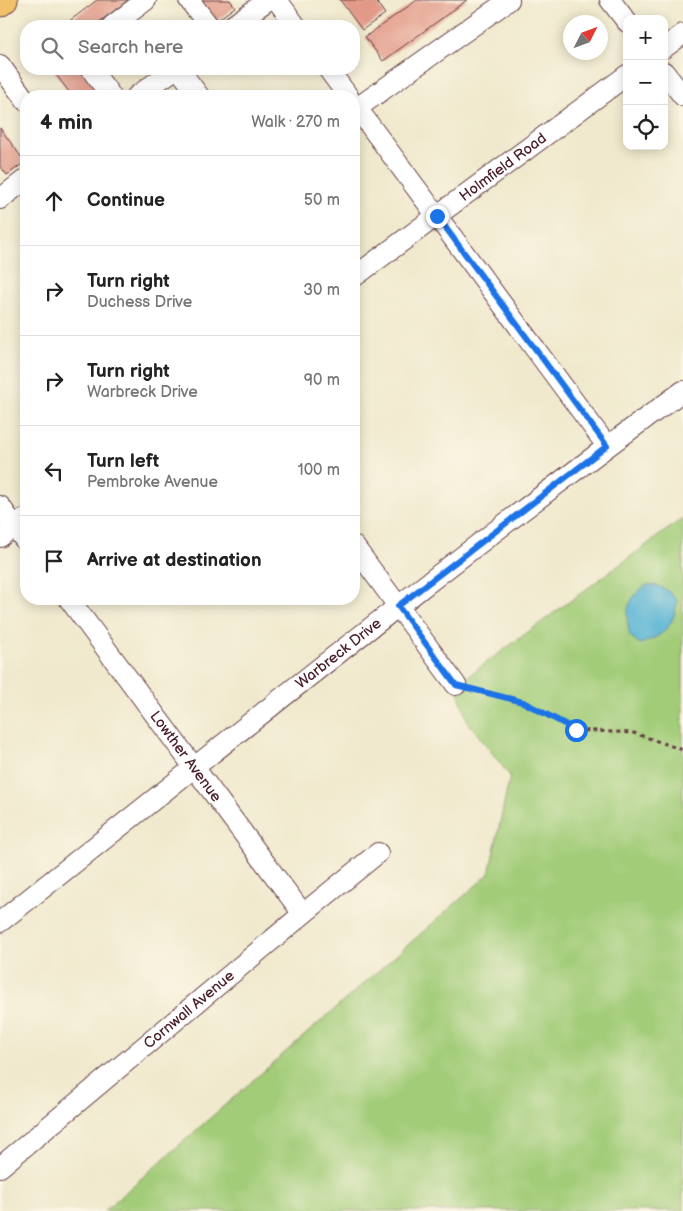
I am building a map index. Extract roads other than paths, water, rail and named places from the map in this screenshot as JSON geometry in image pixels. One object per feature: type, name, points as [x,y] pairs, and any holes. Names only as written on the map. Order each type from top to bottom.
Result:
[{"type":"main road","points":[[0,4],[5,0]]},
{"type":"street","points":[[120,20],[146,0]]},
{"type":"street","points":[[189,0],[204,20]]},
{"type":"street","points":[[240,20],[268,0]]},
{"type":"street","points":[[277,0],[292,20]]},
{"type":"street","points":[[360,98],[508,0]]},
{"type":"street","points":[[610,0],[623,17]]},
{"type":"street","points":[[668,45],[683,34]]},
{"type":"street","points":[[0,65],[20,93]]},
{"type":"street","points":[[95,75],[107,90]]},
{"type":"street","points":[[145,90],[166,75]]},
{"type":"street","points":[[183,75],[195,90]]},
{"type":"street","points":[[332,75],[343,90]]},
{"type":"street","points":[[668,77],[683,96]]},
{"type":"street","name":"Holmfield Road","points":[[360,273],[623,79]]},
{"type":"street","points":[[360,112],[607,446]]},
{"type":"street","points":[[3,191],[20,182]]},
{"type":"street","name":"Warbreck Drive","points":[[0,922],[398,606],[683,390]]},
{"type":"street","points":[[0,506],[17,531]]},
{"type":"street","points":[[360,554],[456,685]]},
{"type":"street","name":"Lowther Avenue","points":[[73,605],[303,914]]},
{"type":"street","name":"Cornwall Avenue","points":[[0,1167],[378,853]]},
{"type":"water","points":[[646,585],[664,588],[677,601],[676,610],[666,629],[640,644],[630,636],[627,614],[630,602]]}]
